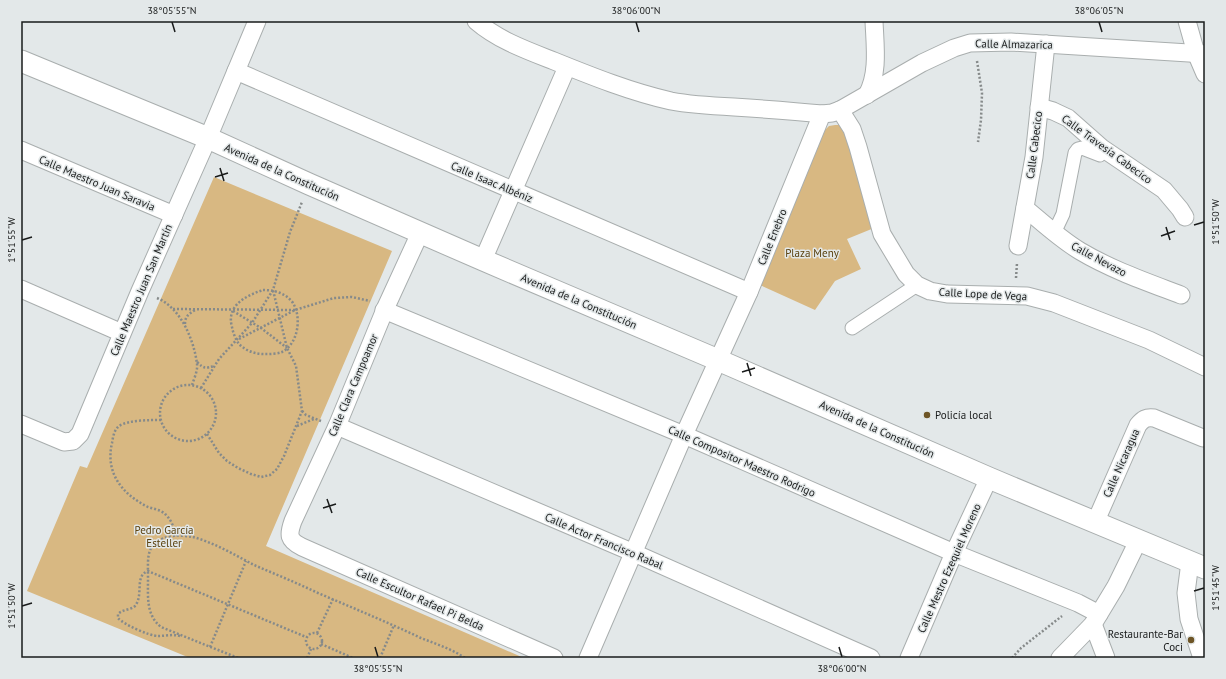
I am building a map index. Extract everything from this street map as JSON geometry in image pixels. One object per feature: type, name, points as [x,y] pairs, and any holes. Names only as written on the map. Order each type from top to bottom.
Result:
[{"type":"street","name":"Calle Maestro Juan San Martín","points":[[21,424],[64,442],[73,441],[80,434],[257,21]]},
{"type":"street","name":"Calle Almazarica","points":[[476,21],[482,27],[502,39],[568,66],[627,88],[672,101],[700,105],[822,114],[840,110],[922,63],[954,48],[974,42],[1046,44],[1200,53]]},
{"type":"street","points":[[866,95],[871,87],[873,79],[875,60],[874,21]]},
{"type":"street","points":[[1187,21],[1200,53],[1205,74]]},
{"type":"street","name":"Calle Cabecico","points":[[1018,246],[1034,157],[1046,44]]},
{"type":"street","name":"Avenida de la Constitución","points":[[21,61],[208,138],[420,233],[718,360],[989,478],[1198,565]]},
{"type":"street","points":[[483,260],[568,66]]},
{"type":"street","name":"Calle Isaac Albéniz","points":[[236,72],[749,292]]},
{"type":"street","name":"Calle Travesía Cabecico","points":[[1039,107],[1053,111],[1068,118],[1102,148],[1164,190],[1185,217]]},
{"type":"street","name":"Calle Lope de Vega","points":[[840,110],[852,129],[882,234],[906,274],[917,285],[930,291],[947,294],[1027,296],[1054,303],[1149,340],[1205,367]]},
{"type":"street","name":"Calle Enebro","points":[[588,658],[684,435],[749,292],[822,114]]},
{"type":"street","points":[[1054,233],[1063,214],[1075,153],[1078,149],[1082,148],[1100,155],[1102,148]]},
{"type":"street","name":"Calle Maestro Juan Saravia","points":[[21,150],[174,215]]},
{"type":"street","name":"Calle Nevazo","points":[[1025,208],[1054,233],[1080,251],[1120,272],[1181,295]]},
{"type":"street","name":"Calle Clara Campoamor","points":[[290,537],[290,530],[293,521],[337,426],[385,308],[420,233]]},
{"type":"street","points":[[852,328],[917,285]]},
{"type":"street","points":[[21,289],[122,333]]},
{"type":"street","name":"Calle Compositor Maestro Rodrigo","points":[[385,308],[684,435],[954,553],[1078,603],[1096,619]]},
{"type":"street","name":"Calle Nicaragua","points":[[1095,523],[1138,425],[1142,420],[1148,417],[1154,418],[1203,438]]},
{"type":"street","name":"Calle Actor Francisco Rabal","points":[[337,426],[634,553],[871,658]]},
{"type":"street","name":"Calle Mestro Ezequiel Moreno","points":[[909,658],[954,553],[989,478]]},
{"type":"street","name":"Calle Escultor Rafael Pi Belda","points":[[290,537],[294,544],[554,658]]},
{"type":"street","points":[[1060,658],[1096,619],[1116,586],[1138,541]]},
{"type":"street","points":[[1198,565],[1186,593],[1189,619],[1202,658]]},
{"type":"street","points":[[1096,619],[1106,658]]},
{"type":"path","points":[[974,42],[982,93],[981,120],[978,142]]},
{"type":"path","points":[[201,388],[219,359],[252,322],[273,290],[290,232],[309,184]]},
{"type":"path","points":[[1014,295],[1018,246]]},
{"type":"path","points":[[263,290],[273,290],[282,294],[292,303],[298,323],[296,334],[290,346],[282,352],[259,354],[248,351],[238,343],[233,332],[230,322],[232,310],[240,301],[251,294],[263,290]]},
{"type":"path","points":[[207,434],[219,454],[227,462],[238,468],[261,477],[270,475],[277,470],[297,426],[302,411],[296,366],[287,348],[273,290]]},
{"type":"path","points":[[140,291],[161,300],[173,309],[185,325],[192,344],[197,366],[192,385]]},
{"type":"path","points":[[237,340],[295,310],[334,298],[352,297],[368,300],[385,308]]},
{"type":"path","points":[[173,309],[295,310]]},
{"type":"path","points":[[185,325],[187,315],[195,310]]},
{"type":"path","points":[[232,310],[261,328],[287,348]]},
{"type":"path","points":[[196,361],[201,366],[206,368],[215,366]]},
{"type":"path","points":[[183,385],[192,385],[201,388],[214,401],[216,419],[212,427],[207,434],[198,439],[189,441],[180,440],[172,436],[165,428],[162,420],[161,411],[163,402],[168,394],[174,389],[183,385]]},
{"type":"path","points":[[297,426],[314,419],[302,411]]},
{"type":"path","points":[[162,420],[128,423],[120,426],[114,433],[111,446],[111,460],[113,472],[118,484],[130,496],[164,513],[168,517],[177,536]]},
{"type":"path","points":[[238,658],[161,627],[153,618],[150,613],[148,596],[148,562],[150,548],[154,543],[162,539],[183,535],[194,538],[220,548],[246,561],[394,625],[465,658]]},
{"type":"path","points":[[210,647],[246,561]]},
{"type":"path","points":[[148,571],[306,637]]},
{"type":"path","points":[[148,571],[144,572],[140,579],[140,594],[135,606],[120,612],[118,614],[118,618],[124,623],[153,636],[172,634],[187,637]]},
{"type":"path","points":[[317,633],[332,599]]},
{"type":"path","points":[[1012,658],[1021,648],[1078,603]]},
{"type":"path","points":[[380,658],[394,625]]},
{"type":"path","points":[[306,637],[312,633],[317,633]]},
{"type":"path","points":[[306,637],[306,645],[311,649],[318,649],[321,644],[321,637],[317,633]]},
{"type":"path","points":[[321,644],[353,658]]},
{"type":"path","points":[[307,658],[311,649]]},
{"type":"green space","name":"Plaza Meny","points":[[840,125],[845,128],[874,228],[847,239],[861,269],[835,281],[815,310],[760,285],[825,130],[829,126]]},
{"type":"green space","name":"Pedro García Esteller","points":[[214,177],[392,251],[266,546],[524,658],[190,658],[27,591],[80,466],[87,468]]},
{"type":"place","name":"Policía local","points":[[927,415]]},
{"type":"place","name":"Restaurante-Bar Coci","points":[[1191,640]]}]
